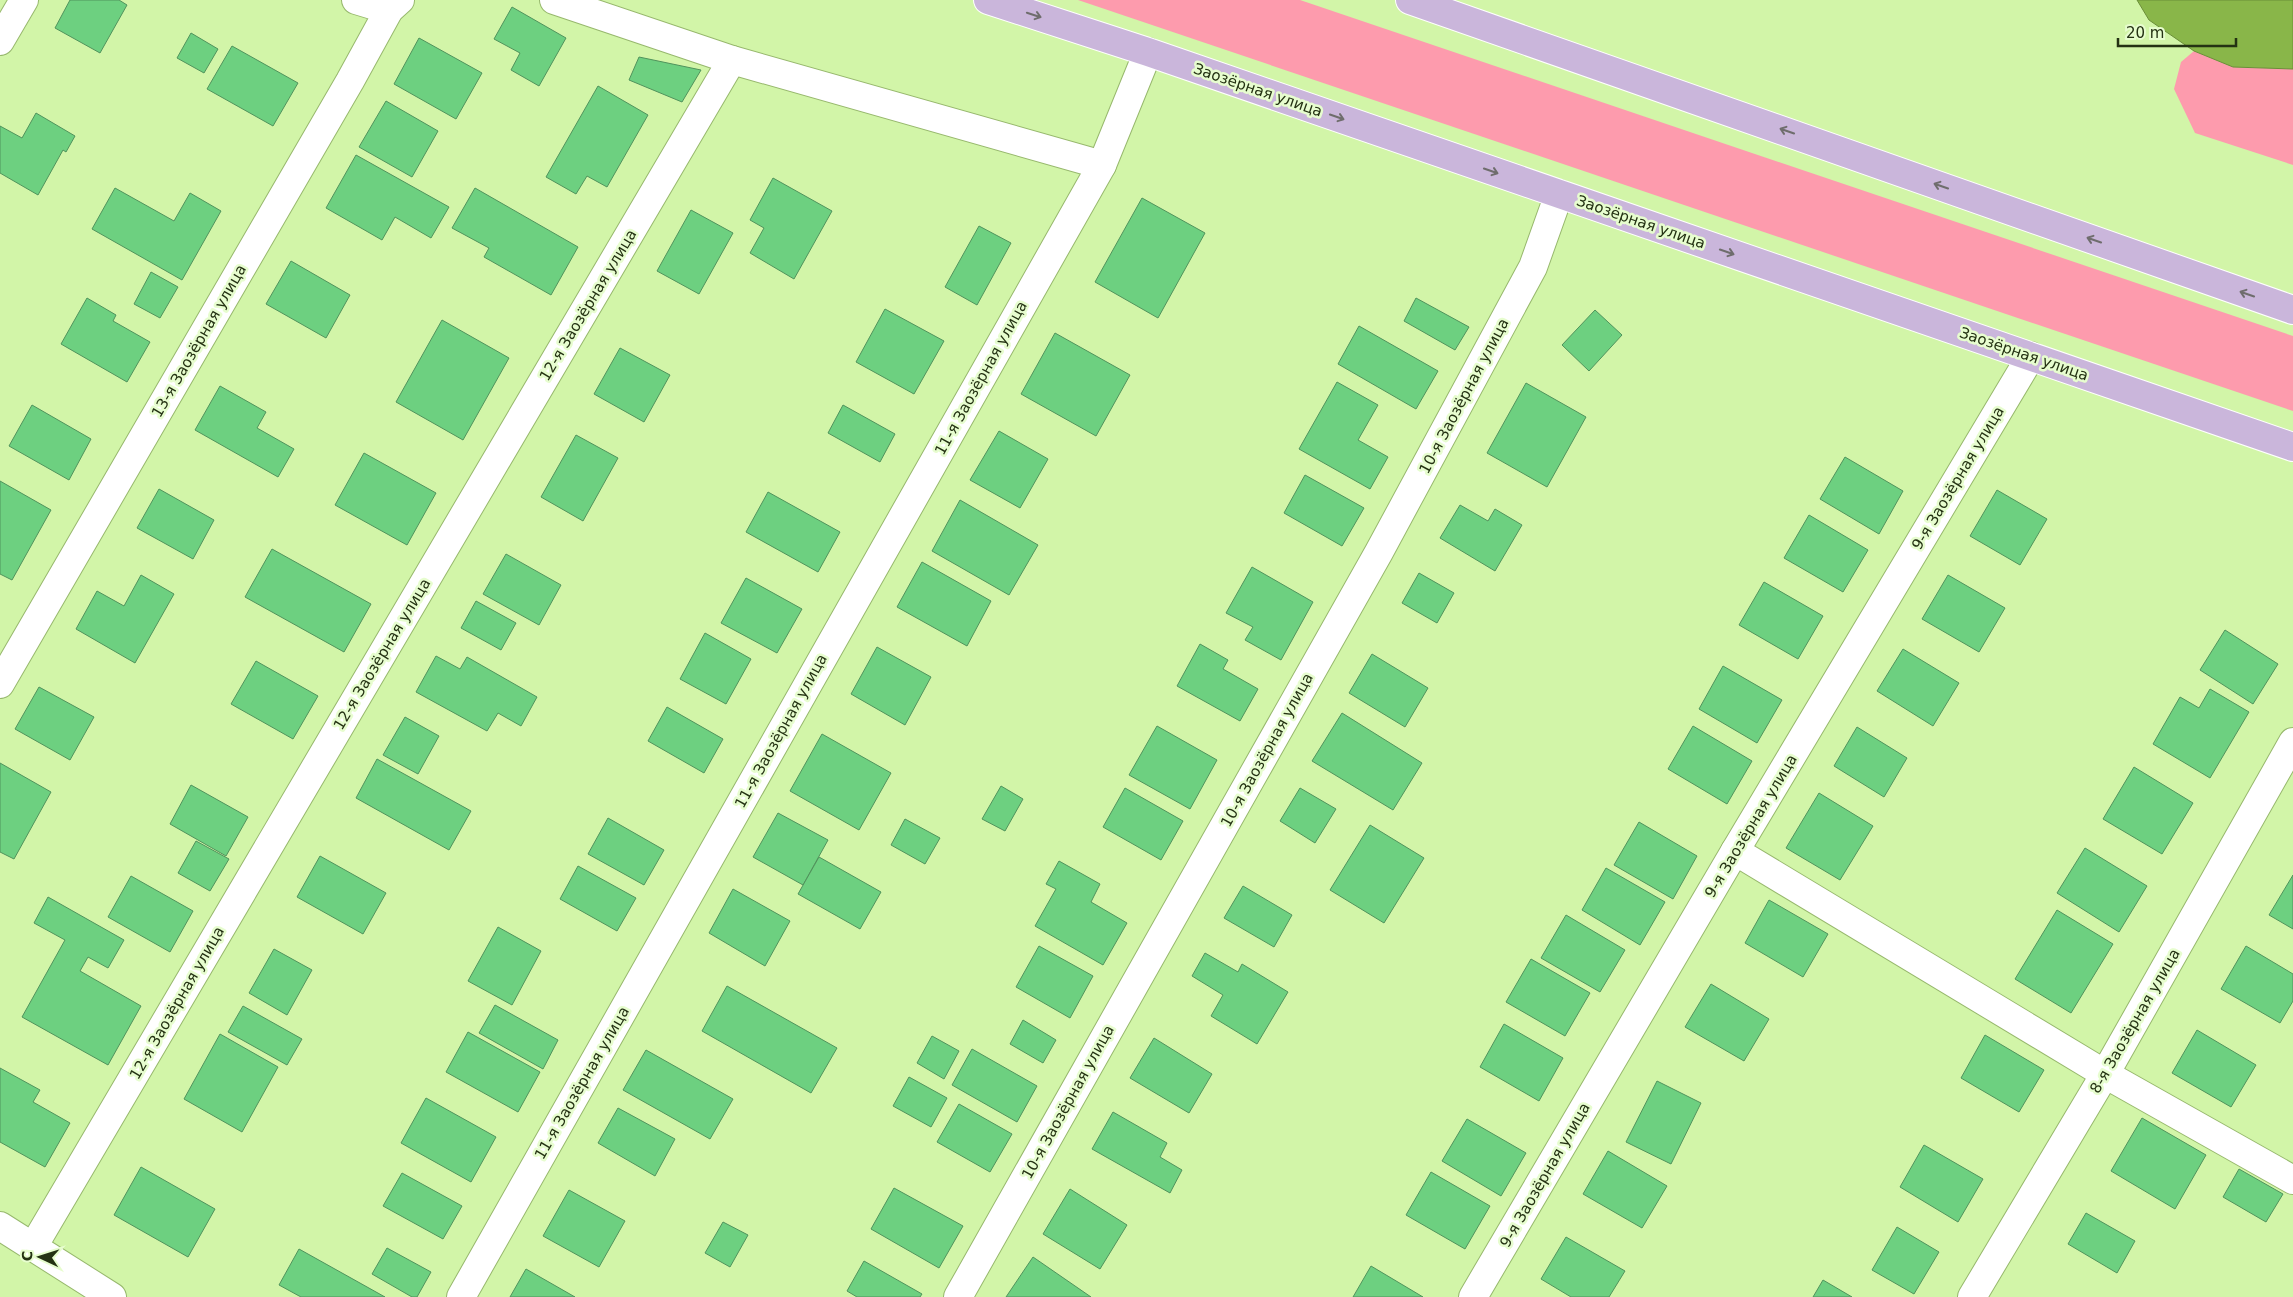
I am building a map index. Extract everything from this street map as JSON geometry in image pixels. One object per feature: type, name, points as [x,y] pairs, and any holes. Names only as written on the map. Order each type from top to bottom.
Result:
[{"type":"main road","name":"Заозёрная улица","points":[[988,0],[1148,52],[2293,447]]},
{"type":"main road","points":[[1410,0],[2293,310]]},
{"type":"street","points":[[0,41],[24,0]]},
{"type":"street","points":[[356,0],[394,5]]},
{"type":"street","points":[[554,0],[732,60],[1102,165]]},
{"type":"street","name":"13-я Заозёрная улица","points":[[0,684],[394,5]]},
{"type":"street","name":"11-я Заозёрная улица","points":[[461,1297],[1102,165],[1148,52]]},
{"type":"street","name":"12-я Заозёрная улица","points":[[33,1247],[732,60]]},
{"type":"street","name":"10-я Заозёрная улица","points":[[958,1297],[1379,552],[1534,267],[1559,194]]},
{"type":"street","name":"9-я Заозёрная улица","points":[[1474,1297],[1735,851],[2031,356]]},
{"type":"street","name":"8-я Заозёрная улица","points":[[1972,1297],[2105,1074],[2293,742]]},
{"type":"street","points":[[1735,851],[2105,1074],[2293,1180]]},
{"type":"street","points":[[0,1226],[112,1297]]},
{"type":"shaded area","points":[[1078,0],[1300,0],[2293,336],[2293,411]]},
{"type":"shaded area","points":[[2137,0],[2293,0],[2293,69],[2233,67],[2194,51],[2149,20]]},
{"type":"shaded area","points":[[2194,51],[2233,67],[2293,69],[2293,165],[2195,133],[2174,89],[2181,62]]},
{"type":"building","points":[[70,0],[119,0],[127,5],[100,53],[55,28]]},
{"type":"building","points":[[512,7],[566,38],[539,86],[511,70],[520,53],[494,39]]},
{"type":"building","points":[[191,33],[218,49],[204,73],[177,58]]},
{"type":"building","points":[[419,38],[482,73],[456,119],[394,84]]},
{"type":"building","points":[[232,46],[298,83],[273,126],[207,89]]},
{"type":"building","points":[[639,57],[701,70],[682,102],[629,80]]},
{"type":"building","points":[[598,86],[648,115],[607,187],[587,176],[576,194],[546,177]]},
{"type":"building","points":[[386,101],[438,131],[412,177],[359,147]]},
{"type":"building","points":[[36,113],[75,136],[66,152],[63,150],[38,195],[0,173],[0,126],[22,138]]},
{"type":"building","points":[[356,155],[449,207],[431,238],[395,217],[382,240],[326,208]]},
{"type":"building","points":[[773,178],[832,211],[794,279],[750,253],[764,228],[750,220]]},
{"type":"building","points":[[115,188],[174,221],[190,193],[221,211],[182,280],[92,229]]},
{"type":"building","points":[[475,188],[578,247],[551,295],[484,257],[489,248],[452,228]]},
{"type":"building","points":[[1142,198],[1205,233],[1158,318],[1095,282]]},
{"type":"building","points":[[691,210],[733,233],[699,294],[657,271]]},
{"type":"building","points":[[979,226],[1011,243],[977,305],[945,287]]},
{"type":"building","points":[[291,261],[350,295],[326,338],[266,304]]},
{"type":"building","points":[[151,272],[178,287],[160,318],[134,304]]},
{"type":"building","points":[[87,298],[116,315],[113,321],[150,342],[127,382],[61,344]]},
{"type":"building","points":[[1416,298],[1469,327],[1455,350],[1404,321]]},
{"type":"building","points":[[885,309],[944,341],[914,394],[856,362]]},
{"type":"building","points":[[1595,310],[1622,335],[1589,371],[1562,345]]},
{"type":"building","points":[[442,320],[509,358],[463,440],[396,402]]},
{"type":"building","points":[[1359,326],[1438,371],[1416,409],[1338,364]]},
{"type":"building","points":[[1055,333],[1130,375],[1096,436],[1021,394]]},
{"type":"building","points":[[620,348],[670,375],[644,422],[594,394]]},
{"type":"building","points":[[1337,382],[1378,405],[1358,440],[1388,457],[1370,489],[1299,449]]},
{"type":"building","points":[[1526,383],[1586,417],[1547,487],[1487,453]]},
{"type":"building","points":[[220,386],[266,412],[257,428],[294,449],[278,477],[195,430]]},
{"type":"building","points":[[32,405],[91,439],[69,480],[9,446]]},
{"type":"building","points":[[843,405],[895,434],[880,462],[828,433]]},
{"type":"building","points":[[999,431],[1048,459],[1020,508],[970,480]]},
{"type":"building","points":[[576,435],[618,458],[583,521],[541,497]]},
{"type":"building","points":[[364,453],[436,493],[407,545],[335,505]]},
{"type":"building","points":[[1845,457],[1903,491],[1879,534],[1820,499]]},
{"type":"building","points":[[1305,475],[1364,508],[1342,546],[1284,513]]},
{"type":"building","points":[[0,481],[51,510],[12,580],[0,574]]},
{"type":"building","points":[[159,489],[214,520],[193,559],[137,528]]},
{"type":"building","points":[[1997,490],[2047,519],[2020,565],[1970,536]]},
{"type":"building","points":[[768,492],[840,532],[818,572],[746,532]]},
{"type":"building","points":[[960,500],[1038,545],[1009,595],[932,551]]},
{"type":"building","points":[[1460,505],[1488,521],[1495,509],[1522,525],[1495,571],[1440,538]]},
{"type":"building","points":[[1809,515],[1868,550],[1843,592],[1784,558]]},
{"type":"building","points":[[272,549],[371,604],[344,652],[245,597]]},
{"type":"building","points":[[506,554],[561,585],[539,625],[483,594]]},
{"type":"building","points":[[922,562],[991,601],[967,646],[897,607]]},
{"type":"building","points":[[1252,567],[1313,602],[1281,660],[1245,640],[1253,627],[1226,613]]},
{"type":"building","points":[[1419,573],[1454,593],[1437,623],[1402,603]]},
{"type":"building","points":[[141,575],[174,594],[135,663],[76,629],[97,591],[124,606]]},
{"type":"building","points":[[1948,575],[2005,608],[1979,652],[1922,619]]},
{"type":"building","points":[[746,578],[802,609],[777,653],[721,623]]},
{"type":"building","points":[[1764,582],[1823,616],[1798,659],[1739,625]]},
{"type":"building","points":[[476,601],[516,623],[501,650],[461,628]]},
{"type":"building","points":[[2225,630],[2278,664],[2253,704],[2200,670]]},
{"type":"building","points":[[705,633],[751,659],[726,704],[680,679]]},
{"type":"building","points":[[1200,644],[1228,660],[1223,669],[1258,689],[1240,721],[1177,686]]},
{"type":"building","points":[[877,647],[931,677],[905,725],[851,694]]},
{"type":"building","points":[[1903,649],[1959,683],[1933,726],[1877,691]]},
{"type":"building","points":[[1372,654],[1428,688],[1405,727],[1349,693]]},
{"type":"building","points":[[436,656],[460,669],[467,657],[537,697],[521,726],[498,713],[487,731],[416,692]]},
{"type":"building","points":[[256,661],[318,696],[293,739],[231,704]]},
{"type":"building","points":[[1723,666],[1782,700],[1757,743],[1699,709]]},
{"type":"building","points":[[39,687],[94,717],[70,760],[15,729]]},
{"type":"building","points":[[2210,689],[2249,712],[2210,778],[2153,744],[2180,697],[2199,708]]},
{"type":"building","points":[[667,707],[723,739],[704,773],[648,741]]},
{"type":"building","points":[[1342,713],[1422,763],[1393,810],[1312,761]]},
{"type":"building","points":[[405,717],[439,736],[418,774],[383,755]]},
{"type":"building","points":[[1157,726],[1217,760],[1190,809],[1129,775]]},
{"type":"building","points":[[1693,726],[1752,761],[1727,804],[1668,769]]},
{"type":"building","points":[[1857,727],[1907,758],[1884,797],[1834,766]]},
{"type":"building","points":[[822,734],[891,773],[859,830],[790,791]]},
{"type":"building","points":[[377,759],[471,811],[449,850],[356,798]]},
{"type":"building","points":[[0,763],[51,792],[14,859],[0,852]]},
{"type":"building","points":[[2134,767],[2193,803],[2162,854],[2103,819]]},
{"type":"building","points":[[191,785],[248,817],[226,856],[170,824]]},
{"type":"building","points":[[1001,786],[1023,799],[1005,831],[982,819]]},
{"type":"building","points":[[1125,788],[1183,821],[1161,860],[1103,827]]},
{"type":"building","points":[[1300,788],[1336,809],[1315,843],[1280,821]]},
{"type":"building","points":[[1819,793],[1873,826],[1840,880],[1786,848]]},
{"type":"building","points":[[778,813],[828,840],[803,885],[753,857]]},
{"type":"building","points":[[608,818],[664,850],[644,885],[588,854]]},
{"type":"building","points":[[905,819],[940,838],[925,864],[891,845]]},
{"type":"building","points":[[1639,822],[1697,856],[1673,899],[1614,865]]},
{"type":"building","points":[[1370,825],[1424,858],[1384,923],[1330,890]]},
{"type":"building","points":[[196,841],[229,859],[210,891],[178,873]]},
{"type":"building","points":[[2085,848],[2147,886],[2119,932],[2057,893]]},
{"type":"building","points":[[320,856],[386,893],[363,934],[297,897]]},
{"type":"building","points":[[819,857],[881,892],[860,929],[798,894]]},
{"type":"building","points":[[1059,861],[1100,884],[1091,902],[1127,923],[1103,965],[1035,926],[1056,889],[1046,884]]},
{"type":"building","points":[[578,866],[636,898],[617,931],[560,899]]},
{"type":"building","points":[[1606,868],[1665,902],[1640,945],[1582,910]]},
{"type":"building","points":[[2293,875],[2293,929],[2269,915]]},
{"type":"building","points":[[131,876],[193,911],[170,952],[108,917]]},
{"type":"building","points":[[1243,886],[1292,915],[1274,947],[1224,918]]},
{"type":"building","points":[[733,889],[790,921],[765,966],[709,933]]},
{"type":"building","points":[[48,897],[124,940],[108,968],[88,957],[80,971],[141,1006],[108,1065],[22,1017],[65,940],[34,923]]},
{"type":"building","points":[[1769,900],[1828,934],[1803,977],[1745,943]]},
{"type":"building","points":[[2057,910],[2113,944],[2071,1013],[2015,979]]},
{"type":"building","points":[[1566,915],[1625,950],[1600,992],[1541,958]]},
{"type":"building","points":[[498,927],[541,951],[512,1005],[468,981]]},
{"type":"building","points":[[1039,946],[1093,976],[1070,1018],[1016,987]]},
{"type":"building","points":[[2246,946],[2293,974],[2293,1001],[2280,1023],[2221,989]]},
{"type":"building","points":[[274,949],[312,970],[287,1015],[249,993]]},
{"type":"building","points":[[1205,953],[1238,972],[1242,964],[1288,992],[1257,1044],[1211,1016],[1223,995],[1192,976]]},
{"type":"building","points":[[1531,959],[1590,993],[1565,1036],[1506,1002]]},
{"type":"building","points":[[1711,984],[1769,1019],[1744,1061],[1685,1027]]},
{"type":"building","points":[[727,986],[837,1048],[811,1093],[702,1031]]},
{"type":"building","points":[[495,1005],[558,1040],[543,1069],[479,1033]]},
{"type":"building","points":[[243,1006],[302,1039],[287,1065],[228,1032]]},
{"type":"building","points":[[1023,1020],[1056,1040],[1043,1063],[1010,1044]]},
{"type":"building","points":[[1504,1024],[1563,1058],[1539,1101],[1480,1067]]},
{"type":"building","points":[[2197,1030],[2256,1065],[2231,1107],[2172,1073]]},
{"type":"building","points":[[468,1032],[540,1072],[518,1112],[446,1072]]},
{"type":"building","points":[[220,1034],[278,1067],[242,1132],[184,1099]]},
{"type":"building","points":[[1985,1035],[2044,1070],[2019,1112],[1961,1078]]},
{"type":"building","points":[[932,1036],[959,1051],[944,1079],[917,1063]]},
{"type":"building","points":[[1154,1038],[1212,1074],[1189,1113],[1130,1078]]},
{"type":"building","points":[[972,1049],[1037,1086],[1017,1122],[952,1085]]},
{"type":"building","points":[[646,1050],[733,1099],[710,1139],[623,1090]]},
{"type":"building","points":[[0,1068],[40,1090],[33,1102],[70,1123],[45,1167],[0,1142]]},
{"type":"building","points":[[909,1077],[947,1098],[931,1127],[893,1106]]},
{"type":"building","points":[[1657,1081],[1701,1103],[1671,1164],[1626,1142]]},
{"type":"building","points":[[426,1098],[496,1137],[471,1182],[401,1143]]},
{"type":"building","points":[[959,1104],[1012,1134],[990,1172],[937,1142]]},
{"type":"building","points":[[618,1108],[675,1139],[655,1176],[598,1143]]},
{"type":"building","points":[[1113,1112],[1167,1143],[1160,1157],[1182,1170],[1170,1193],[1092,1149]]},
{"type":"building","points":[[2142,1118],[2206,1155],[2175,1209],[2111,1171]]},
{"type":"building","points":[[1467,1119],[1526,1153],[1501,1196],[1442,1161]]},
{"type":"building","points":[[1924,1145],[1983,1179],[1958,1222],[1900,1187]]},
{"type":"building","points":[[1608,1151],[1667,1186],[1642,1228],[1583,1194]]},
{"type":"building","points":[[141,1167],[215,1209],[188,1257],[114,1215]]},
{"type":"building","points":[[2239,1169],[2283,1194],[2266,1222],[2223,1197]]},
{"type":"building","points":[[1431,1172],[1490,1206],[1465,1249],[1406,1215]]},
{"type":"building","points":[[402,1173],[462,1206],[443,1239],[383,1206]]},
{"type":"building","points":[[894,1188],[963,1226],[939,1268],[871,1229]]},
{"type":"building","points":[[1070,1189],[1127,1225],[1100,1269],[1043,1234]]},
{"type":"building","points":[[569,1190],[625,1221],[599,1267],[543,1236]]},
{"type":"building","points":[[2086,1213],[2135,1241],[2117,1273],[2068,1244]]},
{"type":"building","points":[[723,1222],[748,1235],[730,1267],[705,1253]]},
{"type":"building","points":[[1897,1227],[1939,1252],[1914,1294],[1872,1270]]},
{"type":"building","points":[[1566,1237],[1625,1271],[1609,1297],[1571,1297],[1541,1279]]},
{"type":"building","points":[[387,1248],[431,1272],[417,1297],[412,1297],[372,1274]]},
{"type":"building","points":[[299,1249],[385,1297],[301,1297],[279,1285]]},
{"type":"building","points":[[1033,1257],[1091,1297],[1006,1297]]},
{"type":"building","points":[[864,1261],[922,1294],[920,1297],[857,1297],[847,1291]]},
{"type":"building","points":[[1371,1266],[1423,1297],[1353,1297]]},
{"type":"building","points":[[526,1269],[575,1297],[510,1297]]},
{"type":"building","points":[[1823,1280],[1852,1297],[1813,1297]]}]
